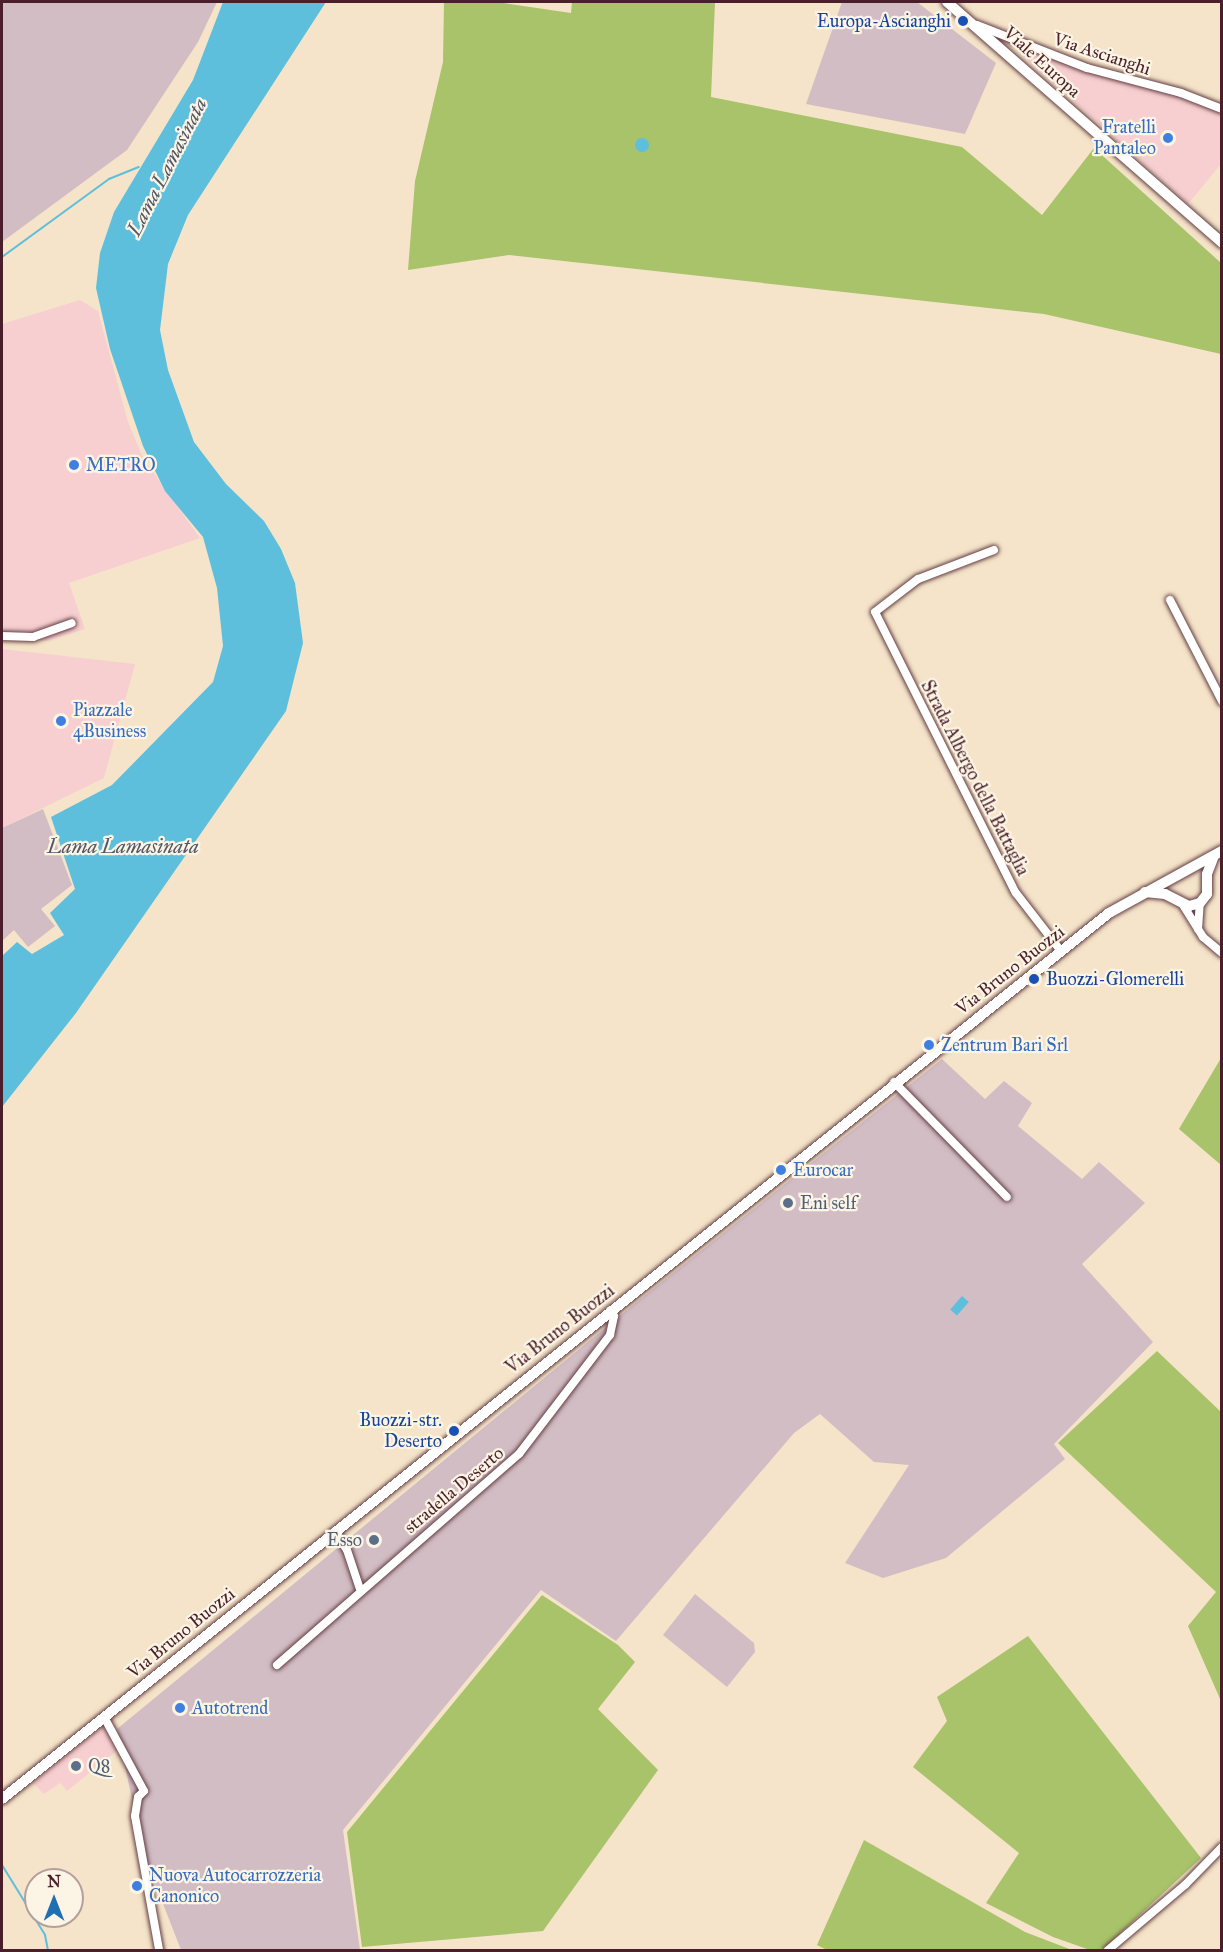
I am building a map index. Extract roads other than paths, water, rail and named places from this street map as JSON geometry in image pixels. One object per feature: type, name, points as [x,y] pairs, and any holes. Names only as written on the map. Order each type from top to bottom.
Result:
[{"type":"main road","name":"Viale Europa","points":[[947,2],[1221,243]]},
{"type":"main road","name":"Via Bruno Buozzi","points":[[2,1799],[894,1082],[1109,913],[1218,854]]},
{"type":"main road","points":[[1145,892],[1179,901],[1200,903],[1207,894],[1206,882],[1218,854]]},
{"type":"main road","points":[[1179,901],[1172,886],[1182,873],[1199,873],[1206,882]]},
{"type":"street","name":"Via Ascianghi","points":[[974,24],[1087,68],[1181,93],[1221,110]]},
{"type":"street","name":"Strada Albergo della Battaglia","points":[[994,550],[918,579],[875,612],[1016,893],[1061,951]]},
{"type":"street","points":[[1170,600],[1221,701]]},
{"type":"street","points":[[2,636],[33,638],[72,623]]},
{"type":"street","points":[[1179,901],[1198,930],[1221,953]]},
{"type":"street","points":[[1198,930],[1200,903]]},
{"type":"street","points":[[1208,942],[1221,943]]},
{"type":"street","points":[[894,1082],[1007,1197]]},
{"type":"street","name":"stradella Deserto","points":[[277,1665],[360,1589],[519,1454],[610,1335],[614,1316],[610,1310]]},
{"type":"street","points":[[335,1531],[347,1550],[360,1589]]},
{"type":"street","points":[[104,1717],[144,1791],[138,1797],[135,1816],[159,1950]]},
{"type":"street","points":[[1108,1950],[1185,1885],[1221,1847]]},
{"type":"water","name":"Lama Lamasinata","points":[[223,2],[326,2],[188,215],[168,264],[160,330],[168,370],[194,442],[226,484],[264,521],[281,549],[295,583],[303,643],[286,711],[76,1013],[2,1107],[2,956],[17,942],[32,954],[64,935],[50,913],[75,889],[51,817],[112,785],[213,682],[223,646],[217,588],[203,537],[165,491],[143,446],[110,349],[96,288],[100,253],[114,212],[193,80]]},
{"type":"water","points":[[642,138],[647,140],[649,145],[647,150],[642,152],[637,150],[635,145],[637,140]]},
{"type":"water","points":[[962,1296],[969,1302],[957,1315],[950,1310]]},
{"type":"waterway","points":[[2,257],[109,179],[139,167]]},
{"type":"waterway","name":"Lama Lamasinata","points":[[2,1865],[45,1935],[48,1950]]},
{"type":"place","name":"Europa-Ascianghi","points":[[963,21]]},
{"type":"place","name":"Fratelli Pantaleo","points":[[1168,138]]},
{"type":"place","name":"METRO","points":[[74,465]]},
{"type":"place","name":"Piazzale 4Business","points":[[61,721]]},
{"type":"place","name":"Buozzi-Glomerelli","points":[[1034,979]]},
{"type":"place","name":"Zentrum Bari Srl","points":[[929,1045]]},
{"type":"place","name":"Eurocar","points":[[781,1170]]},
{"type":"place","name":"Eni self","points":[[788,1203]]},
{"type":"place","name":"Buozzi-str. Deserto","points":[[454,1431]]},
{"type":"place","name":"Esso","points":[[374,1540]]},
{"type":"place","name":"Autotrend","points":[[180,1708]]},
{"type":"place","name":"Q8","points":[[76,1766]]},
{"type":"place","name":"Nuova Autocarrozzeria Canonico","points":[[137,1886]]}]
